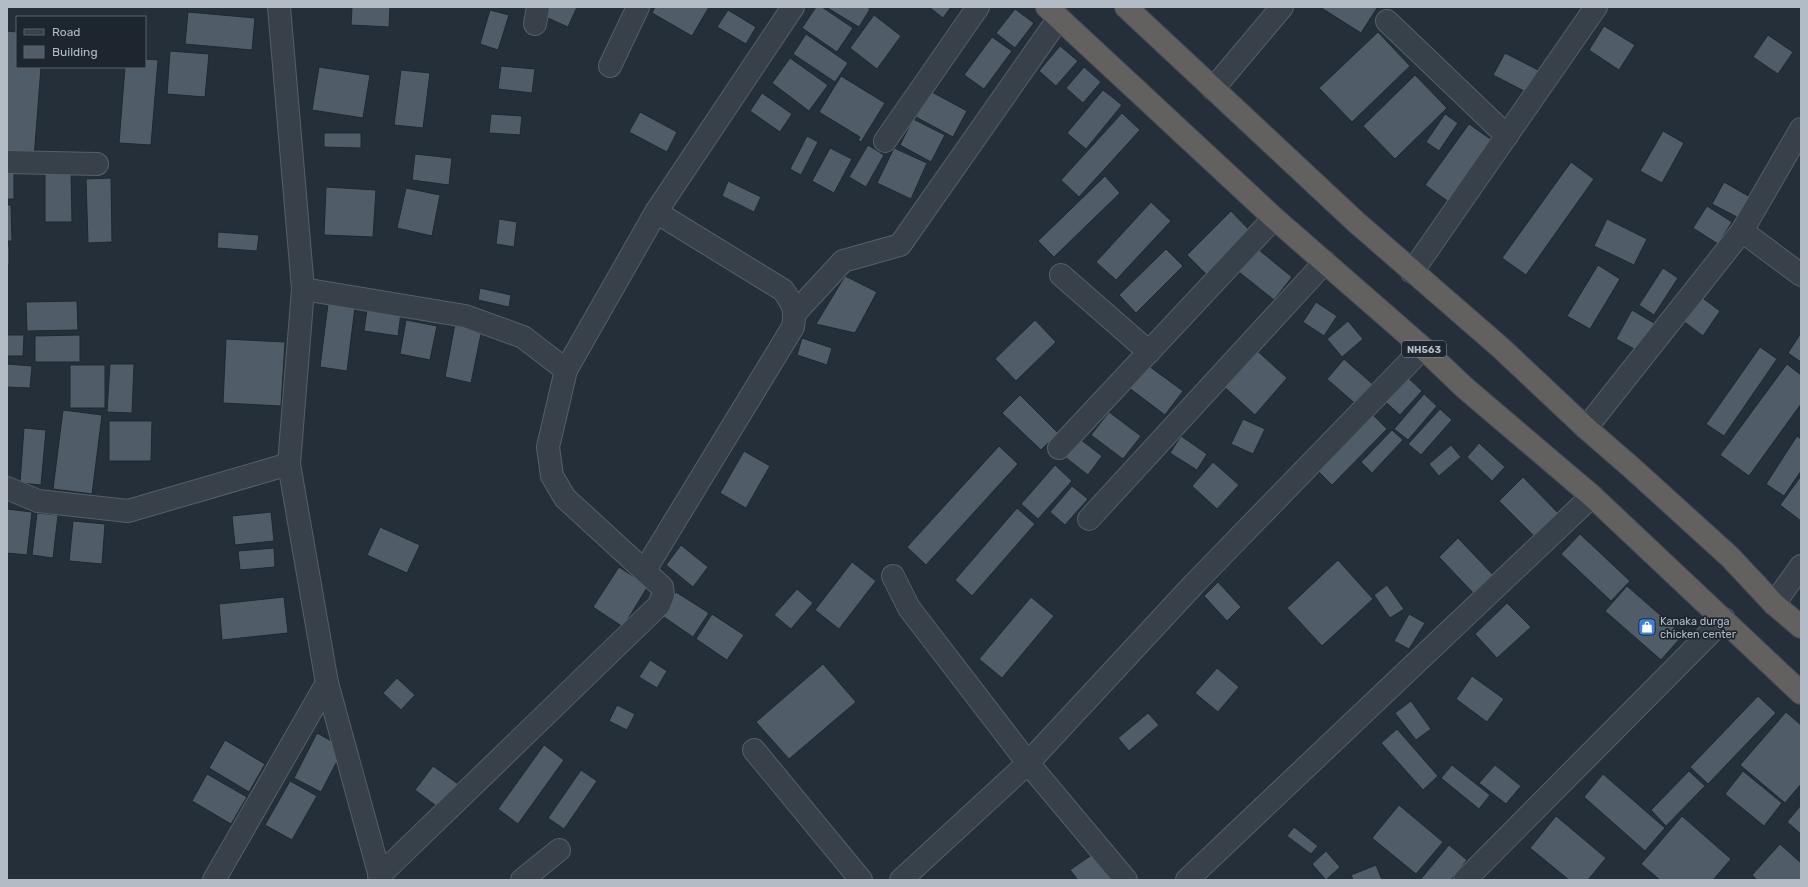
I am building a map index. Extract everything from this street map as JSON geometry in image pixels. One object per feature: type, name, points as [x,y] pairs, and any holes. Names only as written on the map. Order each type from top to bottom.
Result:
[{"type":"highway","points":[[1126,7],[1412,272],[1501,348],[1586,428],[1730,556],[1774,604],[1801,627]]},
{"type":"highway","name":"NH563","points":[[1053,13],[1274,218],[1423,348],[1464,388],[1592,496],[1663,565],[1724,619],[1801,693]]},
{"type":"street","points":[[279,7],[303,289],[289,464],[327,683],[380,878],[659,605],[663,595],[662,587],[565,498],[552,476],[548,447],[566,370],[656,212],[793,7]]},
{"type":"street","points":[[610,66],[638,7]]},
{"type":"street","points":[[885,141],[978,7]]},
{"type":"street","points":[[1213,89],[1282,7]]},
{"type":"street","points":[[1412,272],[1596,7]]},
{"type":"street","points":[[795,313],[843,261],[900,245],[1053,13]]},
{"type":"street","points":[[1386,21],[1507,136]]},
{"type":"street","points":[[1586,428],[1742,232],[1801,129]]},
{"type":"street","points":[[7,162],[97,164]]},
{"type":"street","points":[[645,570],[793,327],[795,313],[792,302],[783,290],[656,212]]},
{"type":"street","points":[[1059,448],[1274,218]]},
{"type":"street","points":[[1742,232],[1801,275]]},
{"type":"street","points":[[1089,519],[1325,262]]},
{"type":"street","points":[[1060,276],[1149,352]]},
{"type":"street","points":[[303,289],[465,316],[522,337],[566,370]]},
{"type":"street","points":[[901,880],[1028,764],[1194,584],[1423,348]]},
{"type":"street","points":[[7,488],[38,501],[128,511],[289,464]]},
{"type":"street","points":[[1187,880],[1592,496]]},
{"type":"street","points":[[1774,604],[1801,566]]},
{"type":"street","points":[[893,576],[909,608],[1028,764],[1126,880]]},
{"type":"street","points":[[1465,880],[1724,619]]},
{"type":"street","points":[[214,880],[327,683]]},
{"type":"street","points":[[754,750],[860,880]]},
{"type":"street","points":[[522,880],[559,850]]},
{"type":"building","points":[[352,7],[390,7],[389,27],[351,25]]},
{"type":"building","points":[[543,7],[577,7],[568,27],[539,14]]},
{"type":"building","points":[[655,7],[709,7],[692,36],[652,13]]},
{"type":"building","points":[[816,7],[822,7],[853,28],[837,52],[802,28]]},
{"type":"building","points":[[826,7],[867,7],[870,9],[859,27]]},
{"type":"building","points":[[929,7],[951,7],[943,18]]},
{"type":"building","points":[[1320,7],[1375,7],[1377,8],[1361,33]]},
{"type":"building","points":[[1015,9],[1034,23],[1015,48],[996,33]]},
{"type":"building","points":[[490,10],[509,15],[498,50],[480,44]]},
{"type":"building","points":[[728,10],[756,27],[746,44],[717,27]]},
{"type":"building","points":[[188,12],[255,18],[252,50],[185,44]]},
{"type":"building","points":[[874,15],[901,36],[877,69],[850,48]]},
{"type":"building","points":[[1604,26],[1635,45],[1619,70],[1589,50]]},
{"type":"building","points":[[7,31],[16,32],[16,68],[41,68],[34,158],[7,156]]},
{"type":"building","points":[[1378,32],[1410,66],[1352,122],[1319,88]]},
{"type":"building","points":[[806,34],[848,63],[835,82],[793,54]]},
{"type":"building","points":[[1768,35],[1793,52],[1778,74],[1753,57]]},
{"type":"building","points":[[992,37],[1012,51],[984,89],[964,75]]},
{"type":"building","points":[[1060,46],[1078,61],[1056,86],[1039,71]]},
{"type":"building","points":[[170,51],[209,54],[205,97],[167,94]]},
{"type":"building","points":[[1505,53],[1542,72],[1530,94],[1493,75]]},
{"type":"building","points":[[790,58],[828,85],[809,111],[772,83]]},
{"type":"building","points":[[146,59],[158,60],[151,145],[119,143],[125,68],[146,68]]},
{"type":"building","points":[[501,66],[535,69],[532,93],[498,89]]},
{"type":"building","points":[[319,67],[370,75],[363,118],[312,110]]},
{"type":"building","points":[[1084,67],[1101,82],[1083,103],[1066,88]]},
{"type":"building","points":[[401,70],[430,73],[423,128],[394,125]]},
{"type":"building","points":[[1415,75],[1447,108],[1395,159],[1363,126]]},
{"type":"building","points":[[841,76],[885,103],[861,142],[858,140],[860,137],[819,112]]},
{"type":"building","points":[[1103,90],[1122,105],[1086,149],[1067,133]]},
{"type":"building","points":[[930,91],[967,111],[953,137],[916,117]]},
{"type":"building","points":[[762,93],[792,114],[780,132],[750,111]]},
{"type":"building","points":[[640,112],[677,132],[667,152],[629,132]]},
{"type":"building","points":[[1122,113],[1140,130],[1079,197],[1061,180]]},
{"type":"building","points":[[491,114],[522,116],[520,135],[489,133]]},
{"type":"building","points":[[1445,114],[1458,123],[1439,151],[1426,142]]},
{"type":"building","points":[[913,119],[945,135],[931,162],[900,145]]},
{"type":"building","points":[[1469,124],[1496,143],[1452,204],[1425,185]]},
{"type":"building","points":[[1663,131],[1684,143],[1662,183],[1640,171]]},
{"type":"building","points":[[324,133],[361,133],[361,148],[324,147]]},
{"type":"building","points":[[807,136],[818,142],[801,175],[790,169]]},
{"type":"building","points":[[868,145],[884,155],[866,187],[849,177]]},
{"type":"building","points":[[830,148],[852,159],[834,193],[812,181]]},
{"type":"building","points":[[894,148],[927,163],[911,199],[877,183]]},
{"type":"building","points":[[415,154],[452,158],[449,185],[412,180]]},
{"type":"building","points":[[1571,162],[1594,179],[1526,275],[1502,258]]},
{"type":"building","points":[[7,168],[14,168],[14,199],[7,199]]},
{"type":"building","points":[[45,172],[71,172],[72,222],[45,222]]},
{"type":"building","points":[[1105,176],[1120,193],[1054,257],[1038,241]]},
{"type":"building","points":[[111,178],[112,242],[88,243],[86,179]]},
{"type":"building","points":[[728,181],[761,197],[754,212],[722,196]]},
{"type":"building","points":[[1724,182],[1750,197],[1739,218],[1712,204]]},
{"type":"building","points":[[326,187],[376,190],[373,237],[324,235]]},
{"type":"building","points":[[406,188],[440,195],[432,236],[397,228]]},
{"type":"building","points":[[1151,202],[1171,221],[1116,280],[1096,262]]},
{"type":"building","points":[[7,205],[11,205],[12,241],[7,241]]},
{"type":"building","points":[[1707,206],[1732,222],[1718,244],[1693,228]]},
{"type":"building","points":[[1231,211],[1254,235],[1210,278],[1187,255]]},
{"type":"building","points":[[499,219],[517,222],[514,247],[496,244]]},
{"type":"building","points":[[1607,219],[1647,239],[1634,265],[1594,246]]},
{"type":"building","points":[[218,232],[259,235],[257,251],[217,248]]},
{"type":"building","points":[[1253,245],[1292,277],[1274,300],[1234,268]]},
{"type":"building","points":[[7,246],[9,246],[9,265],[7,265]]},
{"type":"building","points":[[1166,249],[1183,266],[1136,313],[1119,295]]},
{"type":"building","points":[[1598,265],[1620,279],[1590,329],[1567,316]]},
{"type":"building","points":[[1663,268],[1678,278],[1654,315],[1639,305]]},
{"type":"building","points":[[845,276],[877,292],[855,333],[816,324]]},
{"type":"building","points":[[480,288],[511,295],[509,307],[478,300]]},
{"type":"building","points":[[1700,296],[1720,311],[1703,336],[1682,320]]},
{"type":"building","points":[[77,301],[78,330],[27,331],[26,302]]},
{"type":"building","points":[[1316,302],[1337,316],[1324,336],[1303,322]]},
{"type":"building","points":[[328,304],[355,307],[347,371],[320,367]]},
{"type":"building","points":[[367,309],[401,313],[398,336],[364,331]]},
{"type":"building","points":[[1632,310],[1654,323],[1638,351],[1616,339]]},
{"type":"building","points":[[406,320],[437,326],[430,360],[400,354]]},
{"type":"building","points":[[1035,320],[1056,342],[1016,381],[995,359]]},
{"type":"building","points":[[1348,321],[1363,339],[1342,357],[1327,339]]},
{"type":"building","points":[[455,324],[482,329],[471,383],[445,377]]},
{"type":"building","points":[[1801,333],[1801,362],[1788,353]]},
{"type":"building","points":[[7,335],[24,335],[23,356],[7,356]]},
{"type":"building","points":[[80,335],[80,362],[35,362],[35,336]]},
{"type":"building","points":[[802,338],[832,348],[827,365],[797,355]]},
{"type":"building","points":[[226,339],[285,342],[281,406],[223,403]]},
{"type":"building","points":[[1252,346],[1287,378],[1255,415],[1220,383]]},
{"type":"building","points":[[1760,347],[1777,359],[1724,436],[1706,424]]},
{"type":"building","points":[[1344,359],[1376,387],[1359,407],[1327,379]]},
{"type":"building","points":[[1142,361],[1183,391],[1165,415],[1124,384]]},
{"type":"building","points":[[7,364],[32,366],[30,388],[7,387]]},
{"type":"building","points":[[110,364],[134,364],[132,413],[107,412]]},
{"type":"building","points":[[1787,364],[1801,375],[1801,404],[1749,476],[1720,455]]},
{"type":"building","points":[[70,365],[105,365],[105,408],[70,408]]},
{"type":"building","points":[[1403,373],[1422,391],[1400,415],[1380,397]]},
{"type":"building","points":[[1424,394],[1437,406],[1408,440],[1394,429]]},
{"type":"building","points":[[1020,395],[1058,433],[1041,450],[1002,413]]},
{"type":"building","points":[[1440,409],[1452,420],[1421,455],[1408,444]]},
{"type":"building","points":[[63,410],[102,415],[92,494],[53,489]]},
{"type":"building","points":[[1109,412],[1141,436],[1123,459],[1091,435]]},
{"type":"building","points":[[1372,414],[1387,429],[1332,485],[1317,470]]},
{"type":"building","points":[[1243,419],[1265,429],[1253,454],[1231,444]]},
{"type":"building","points":[[109,421],[152,421],[151,461],[109,461]]},
{"type":"building","points":[[24,428],[46,430],[41,485],[20,483]]},
{"type":"building","points":[[1392,430],[1403,440],[1372,473],[1361,462]]},
{"type":"building","points":[[1181,436],[1207,454],[1197,470],[1170,453]]},
{"type":"building","points":[[1797,436],[1801,439],[1801,471],[1784,496],[1766,484]]},
{"type":"building","points":[[1080,439],[1102,456],[1088,475],[1065,457]]},
{"type":"building","points":[[1479,443],[1505,467],[1492,481],[1467,457]]},
{"type":"building","points":[[1451,445],[1461,457],[1439,476],[1429,464]]},
{"type":"building","points":[[999,446],[1018,464],[926,565],[907,547]]},
{"type":"building","points":[[744,451],[770,466],[746,508],[720,493]]},
{"type":"building","points":[[1213,462],[1239,485],[1217,509],[1192,486]]},
{"type":"building","points":[[1055,465],[1072,481],[1038,519],[1021,504]]},
{"type":"building","points":[[1801,476],[1801,521],[1780,505]]},
{"type":"building","points":[[1523,477],[1561,516],[1537,539],[1499,501]]},
{"type":"building","points":[[1072,486],[1088,499],[1065,525],[1050,512]]},
{"type":"building","points":[[1017,508],[1035,524],[972,596],[955,580]]},
{"type":"building","points":[[7,509],[32,512],[27,555],[7,553]]},
{"type":"building","points":[[271,512],[274,541],[235,545],[232,516]]},
{"type":"building","points":[[37,513],[58,515],[53,558],[32,555]]},
{"type":"building","points":[[73,521],[105,524],[102,564],[69,561]]},
{"type":"building","points":[[380,527],[420,545],[407,573],[367,555]]},
{"type":"building","points":[[1580,534],[1630,581],[1611,601],[1561,554]]},
{"type":"building","points":[[1458,538],[1496,578],[1477,597],[1439,557]]},
{"type":"building","points":[[681,545],[708,567],[693,587],[666,565]]},
{"type":"building","points":[[274,548],[275,567],[240,570],[238,551]]},
{"type":"building","points":[[1338,560],[1373,599],[1322,646],[1287,608]]},
{"type":"building","points":[[852,562],[876,581],[839,629],[815,610]]},
{"type":"building","points":[[619,567],[648,586],[623,627],[593,607]]},
{"type":"building","points":[[1218,582],[1241,607],[1227,621],[1204,596]]},
{"type":"building","points":[[1387,585],[1404,609],[1390,618],[1374,595]]},
{"type":"building","points":[[1627,586],[1683,635],[1661,660],[1605,611]]},
{"type":"building","points":[[797,589],[813,603],[791,629],[774,615]]},
{"type":"building","points":[[676,592],[709,613],[693,637],[661,615]]},
{"type":"building","points":[[284,597],[288,633],[222,640],[219,604]]},
{"type":"building","points":[[1031,597],[1054,616],[1002,678],[979,659]]},
{"type":"building","points":[[1507,603],[1531,627],[1497,658],[1475,634]]},
{"type":"building","points":[[712,614],[744,635],[727,660],[696,639]]},
{"type":"building","points":[[1409,614],[1425,623],[1409,649],[1394,641]]},
{"type":"building","points":[[650,660],[667,671],[657,688],[639,677]]},
{"type":"building","points":[[823,664],[856,702],[789,759],[756,722]]},
{"type":"building","points":[[1217,668],[1239,687],[1218,712],[1195,693]]},
{"type":"building","points":[[1472,676],[1504,699],[1487,722],[1456,699]]},
{"type":"building","points":[[397,678],[415,695],[401,710],[383,693]]},
{"type":"building","points":[[1758,696],[1776,713],[1708,784],[1690,767]]},
{"type":"building","points":[[1411,701],[1431,729],[1416,740],[1395,713]]},
{"type":"building","points":[[617,705],[635,714],[627,730],[609,721]]},
{"type":"building","points":[[1786,712],[1801,725],[1801,784],[1785,803],[1740,765]]},
{"type":"building","points":[[1148,713],[1159,725],[1129,751],[1118,738]]},
{"type":"building","points":[[1397,729],[1438,776],[1423,790],[1381,743]]},
{"type":"building","points":[[317,733],[344,748],[321,792],[294,778]]},
{"type":"building","points":[[225,740],[265,764],[249,792],[209,768]]},
{"type":"building","points":[[544,745],[564,760],[518,824],[498,809]]},
{"type":"building","points":[[1452,765],[1490,795],[1479,809],[1441,778]]},
{"type":"building","points":[[1495,765],[1521,786],[1506,804],[1479,783]]},
{"type":"building","points":[[433,766],[461,786],[443,811],[415,790]]},
{"type":"building","points":[[581,770],[597,781],[564,829],[548,818]]},
{"type":"building","points":[[1689,771],[1705,786],[1666,826],[1651,810]]},
{"type":"building","points":[[1743,771],[1782,803],[1764,826],[1725,794]]},
{"type":"building","points":[[207,774],[247,797],[231,824],[192,801]]},
{"type":"building","points":[[1603,774],[1665,828],[1645,851],[1584,797]]},
{"type":"building","points":[[290,781],[317,796],[292,840],[265,825]]},
{"type":"building","points":[[1399,805],[1443,842],[1416,874],[1372,838]]},
{"type":"building","points":[[1801,805],[1801,834],[1787,822]]},
{"type":"building","points":[[1556,816],[1606,858],[1588,880],[1569,880],[1530,848]]},
{"type":"building","points":[[1682,816],[1731,859],[1713,880],[1660,880],[1641,864]]},
{"type":"building","points":[[1294,827],[1318,846],[1311,854],[1287,836]]},
{"type":"building","points":[[1780,844],[1801,863],[1801,880],[1757,880],[1752,875]]},
{"type":"building","points":[[1449,845],[1467,860],[1451,880],[1420,880]]},
{"type":"building","points":[[1326,851],[1340,867],[1326,880],[1312,864]]},
{"type":"building","points":[[1096,852],[1114,878],[1110,880],[1078,880],[1070,870]]},
{"type":"building","points":[[1376,865],[1382,880],[1353,880],[1351,875]]},
{"type":"place","name":"Kanaka durga chicken center","points":[[1647,627]]}]
